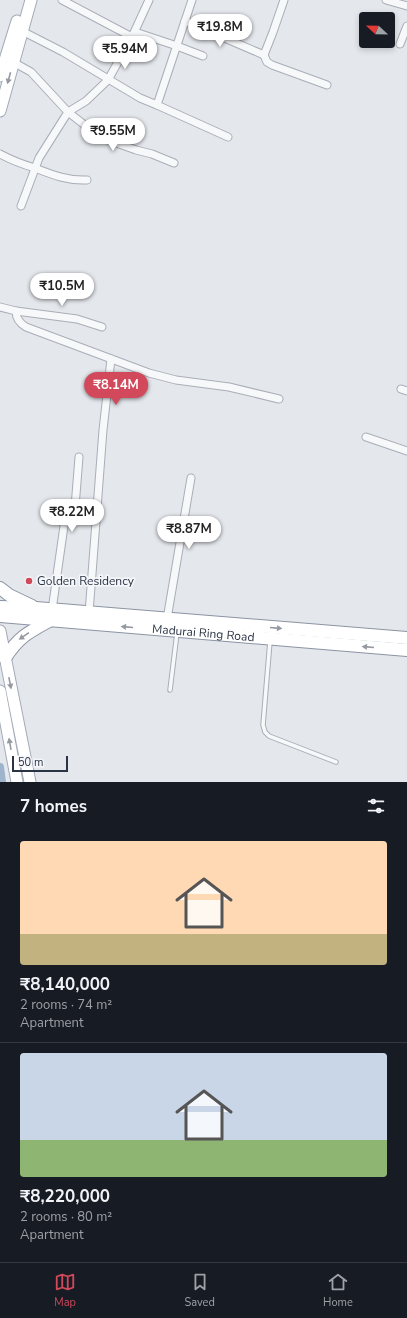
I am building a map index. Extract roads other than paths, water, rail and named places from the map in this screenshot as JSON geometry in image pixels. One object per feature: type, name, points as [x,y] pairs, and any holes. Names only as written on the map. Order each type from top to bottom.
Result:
[{"type":"highway","points":[[0,588],[9,595],[36,608]]},
{"type":"highway","name":"Madurai Ring Road","points":[[0,607],[36,608],[51,615],[177,631],[270,638],[404,644]]},
{"type":"highway","name":"Madurai Ring Road","points":[[0,616],[89,613],[167,619],[404,644]]},
{"type":"highway","points":[[5,658],[22,637],[51,615]]},
{"type":"main road","points":[[0,76],[4,49],[24,0]]},
{"type":"main road","points":[[0,111],[30,0]]},
{"type":"main road","points":[[0,631],[30,782]]},
{"type":"main road","points":[[0,691],[16,782]]},
{"type":"street","points":[[62,0],[70,2],[134,34],[177,46],[203,56]]},
{"type":"street","points":[[21,206],[38,158],[68,112],[86,101],[108,80],[134,34],[149,0]]},
{"type":"street","points":[[157,105],[192,0]]},
{"type":"street","points":[[264,55],[284,0]]},
{"type":"street","points":[[386,0],[407,6]]},
{"type":"street","points":[[185,21],[264,55],[267,62],[272,65],[327,85]]},
{"type":"street","points":[[400,44],[407,26]]},
{"type":"street","points":[[22,31],[63,52],[140,98],[228,137]]},
{"type":"street","points":[[13,62],[31,72],[68,112],[100,137],[174,163]]},
{"type":"street","points":[[0,154],[16,163],[35,168],[54,176],[73,180],[87,180]]},
{"type":"street","points":[[0,307],[77,319],[102,327]]},
{"type":"street","points":[[16,310],[16,317],[22,325],[26,327],[149,373],[176,380],[229,387],[279,399]]},
{"type":"street","points":[[89,613],[103,430],[111,359]]},
{"type":"street","points":[[366,437],[407,451]]},
{"type":"street","points":[[51,615],[65,519],[75,507],[79,457]]},
{"type":"street","points":[[167,619],[191,478]]},
{"type":"lane","points":[[170,690],[177,631]]},
{"type":"lane","points":[[270,638],[263,725],[265,732],[269,736],[336,762]]},
{"type":"waterway","points":[[0,767],[2,782]]},
{"type":"place","name":"Golden Residency","points":[[29,581]]}]
